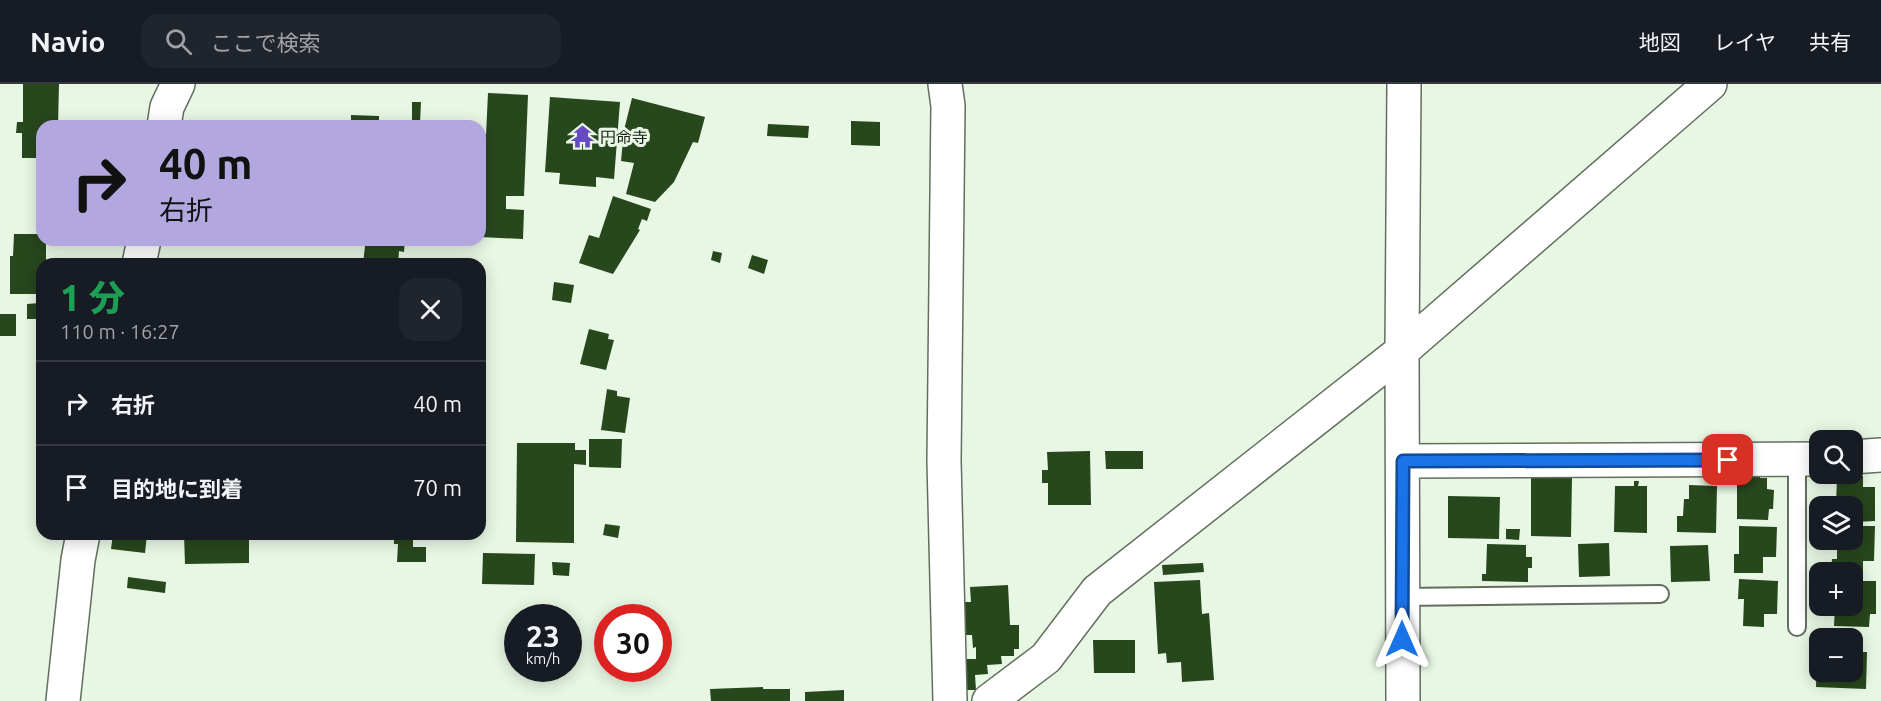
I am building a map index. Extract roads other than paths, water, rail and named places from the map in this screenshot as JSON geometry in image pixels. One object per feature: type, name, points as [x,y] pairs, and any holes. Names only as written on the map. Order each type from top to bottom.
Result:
[{"type":"street","points":[[165,120],[167,107],[178,84]]},
{"type":"street","points":[[945,84],[948,106],[944,461],[950,701]]},
{"type":"street","points":[[1403,701],[1404,84]]},
{"type":"street","points":[[989,701],[1046,658],[1097,591],[1402,351],[1710,84]]},
{"type":"street","points":[[1863,456],[1881,455]]},
{"type":"street","points":[[1403,461],[1808,459]]},
{"type":"street","points":[[63,701],[82,540]]},
{"type":"lane","points":[[1797,627],[1808,459]]},
{"type":"lane","points":[[1402,597],[1660,594]]},
{"type":"place","name":"円命寺","points":[[582,137]]}]
